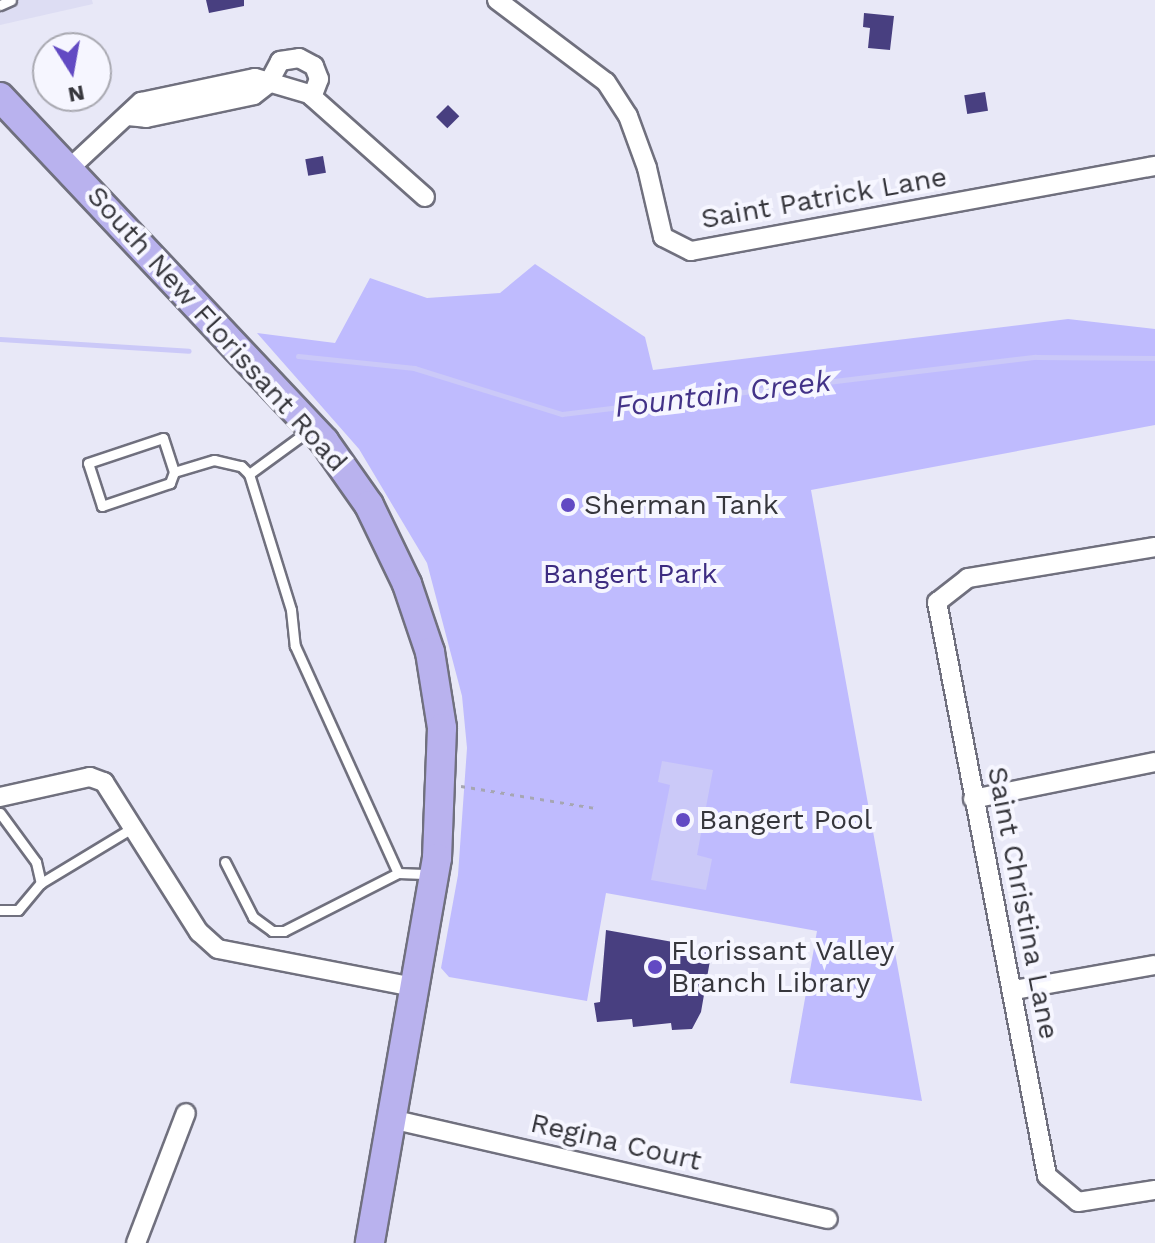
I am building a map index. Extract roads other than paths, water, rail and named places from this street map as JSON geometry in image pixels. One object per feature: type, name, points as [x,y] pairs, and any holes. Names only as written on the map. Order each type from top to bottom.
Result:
[{"type":"main road","name":"South New Florissant Road","points":[[0,97],[71,167],[312,428],[369,505],[407,584],[430,652],[442,728],[434,875],[370,1243]]},
{"type":"street","name":"Saint Patrick Lane","points":[[497,0],[606,82],[628,116],[647,168],[663,237],[691,251],[1155,166]]},
{"type":"street","points":[[268,84],[280,61],[299,58],[314,66],[319,79],[312,97]]},
{"type":"street","points":[[71,167],[141,102],[197,99],[255,78],[312,97],[425,197]]},
{"type":"street","name":"Saint Christina Lane","points":[[1155,547],[968,578],[937,602],[973,799],[1014,990],[1047,1176],[1078,1202],[1155,1190]]},
{"type":"street","points":[[973,799],[1155,762]]},
{"type":"street","points":[[0,797],[90,777],[104,782],[199,932],[218,949],[414,987]]},
{"type":"street","points":[[1014,990],[1155,965]]},
{"type":"street","points":[[136,1243],[186,1113]]},
{"type":"street","name":"Regina Court","points":[[391,1119],[828,1219]]},
{"type":"lane","points":[[0,5],[11,0]]},
{"type":"lane","points":[[249,474],[312,428]]},
{"type":"lane","points":[[163,438],[174,472],[170,483],[102,506],[88,463],[163,438]]},
{"type":"lane","points":[[174,472],[214,460],[241,466],[249,474],[291,610],[295,646],[398,873]]},
{"type":"lane","points":[[0,813],[36,862],[41,883]]},
{"type":"lane","points":[[0,910],[18,910],[41,883],[134,827]]},
{"type":"lane","points":[[225,862],[253,917],[284,931],[398,873],[434,875]]},
{"type":"water","name":"Bangert Pool","points":[[662,761],[713,770],[697,855],[712,859],[706,890],[651,880],[670,785],[658,782]]},
{"type":"waterway","name":"Fountain Creek","points":[[0,339],[189,351]]},
{"type":"waterway","name":"Fountain Creek","points":[[298,356],[414,368],[562,414],[1036,357],[1155,358]]},
{"type":"place","name":"Sherman Tank","points":[[568,505]]},
{"type":"place","name":"Bangert Pool","points":[[683,820]]},
{"type":"place","name":"Florissant Valley Branch Library","points":[[655,967]]},
{"type":"park label","name":"Bangert Park","points":[[630,574]]}]
